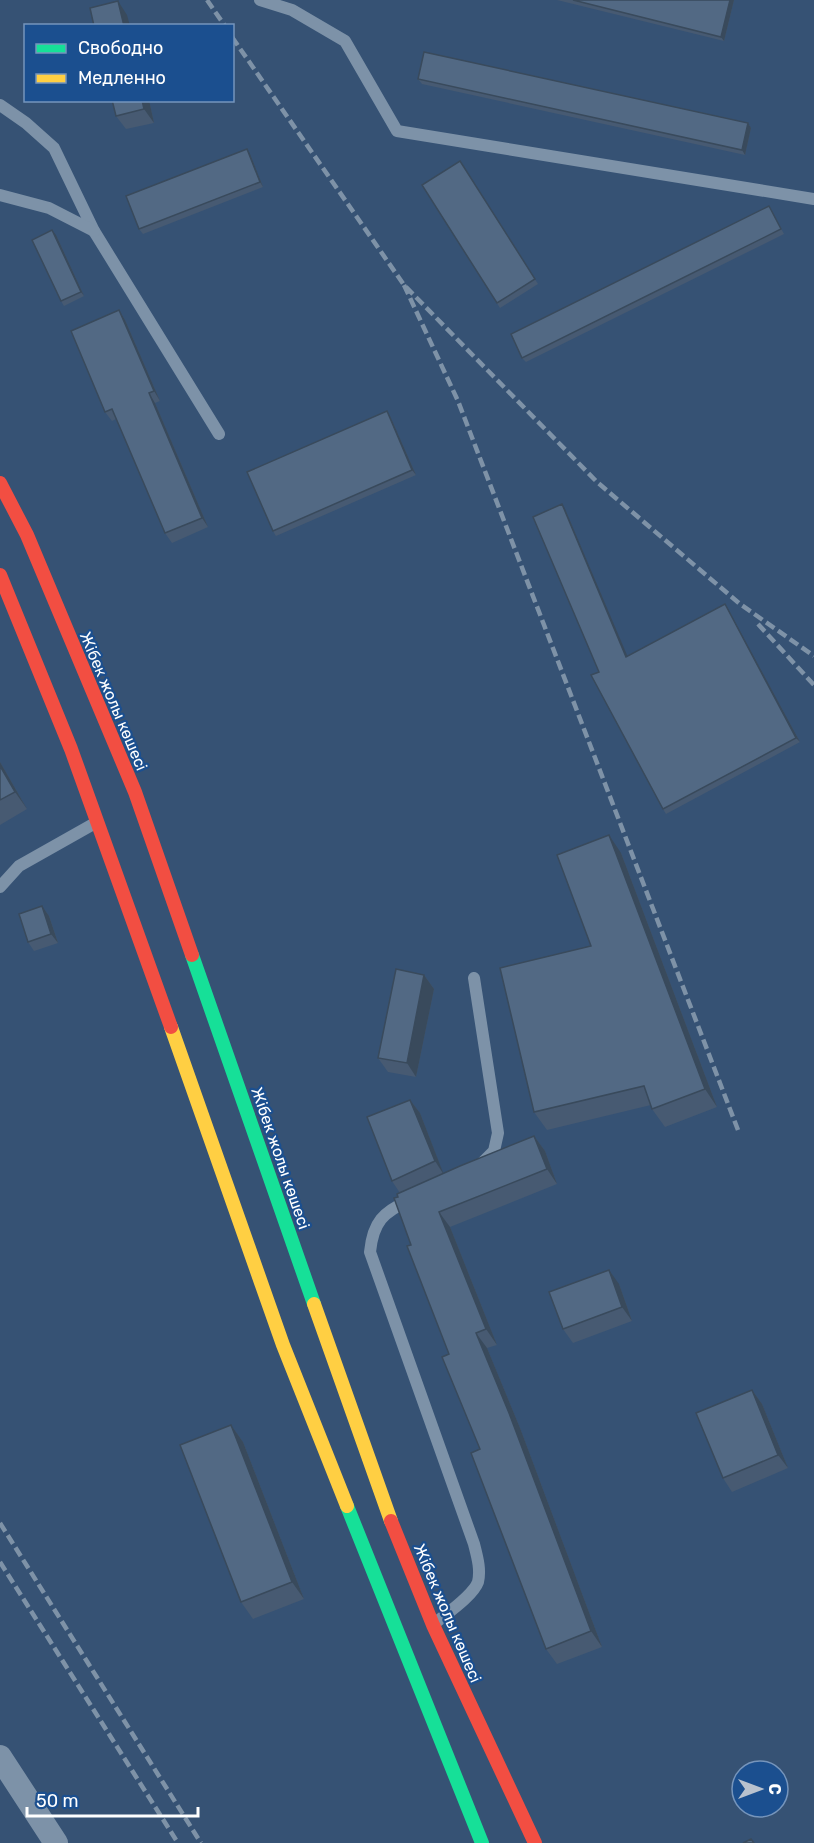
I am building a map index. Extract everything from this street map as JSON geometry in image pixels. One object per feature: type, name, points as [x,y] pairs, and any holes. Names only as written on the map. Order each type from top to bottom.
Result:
[{"type":"main road","name":"Жібек жолы көшесі","points":[[0,483],[27,536],[135,792],[382,1497],[433,1624],[535,1843]]},
{"type":"main road","points":[[0,574],[98,821],[283,1345],[482,1843]]},
{"type":"street","points":[[0,1757],[56,1843]]},
{"type":"lane","points":[[260,0],[292,10],[345,41],[397,131],[814,199]]},
{"type":"lane","points":[[0,105],[26,123],[54,148],[94,231],[219,434]]},
{"type":"lane","points":[[0,195],[49,208],[94,231]]},
{"type":"lane","points":[[0,875],[98,821]]},
{"type":"lane","points":[[0,887],[18,866]]},
{"type":"lane","points":[[471,1171],[485,1162],[494,1151],[498,1133],[474,978]]},
{"type":"lane","points":[[422,1194],[391,1208],[380,1220],[372,1235],[370,1252],[474,1544],[479,1565],[478,1582],[470,1593],[433,1624]]},
{"type":"building","points":[[573,0],[730,0],[721,37]]},
{"type":"building","points":[[118,1],[124,24],[94,24],[90,8]]},
{"type":"building","points":[[424,52],[748,123],[742,150],[418,79]]},
{"type":"building","points":[[112,102],[142,102],[144,109],[116,116]]},
{"type":"building","points":[[247,149],[260,182],[139,229],[126,196]]},
{"type":"building","points":[[460,161],[535,279],[497,303],[422,185]]},
{"type":"building","points":[[769,206],[781,229],[522,358],[511,334]]},
{"type":"building","points":[[52,230],[81,292],[61,301],[32,240]]},
{"type":"building","points":[[119,310],[154,391],[149,393],[202,518],[165,533],[112,409],[105,412],[71,331]]},
{"type":"building","points":[[387,411],[412,470],[273,531],[247,472]]},
{"type":"building","points":[[562,504],[626,657],[725,604],[796,738],[663,809],[591,675],[599,672],[533,517]]},
{"type":"building","points":[[0,766],[15,792],[0,800]]},
{"type":"building","points":[[609,835],[705,1089],[652,1109],[644,1086],[534,1112],[500,968],[591,946],[557,855]]},
{"type":"building","points":[[42,906],[51,934],[28,942],[19,914]]},
{"type":"building","points":[[396,969],[424,975],[407,1063],[378,1058]]},
{"type":"building","points":[[410,1100],[435,1161],[392,1181],[367,1117]]},
{"type":"building","points":[[534,1136],[547,1169],[439,1212],[486,1329],[476,1333],[509,1413],[591,1631],[546,1649],[471,1453],[480,1449],[442,1357],[449,1354],[407,1246],[411,1245],[394,1198],[398,1197],[397,1194],[460,1166]]},
{"type":"building","points":[[609,1270],[622,1307],[563,1329],[549,1292]]},
{"type":"building","points":[[752,1390],[778,1455],[723,1478],[696,1413]]},
{"type":"building","points":[[231,1425],[292,1582],[241,1602],[180,1445]]},
{"type":"railway","points":[[207,0],[224,24]]},
{"type":"railway","points":[[234,40],[404,285],[597,482],[740,604],[814,656]]},
{"type":"railway","points":[[404,285],[458,401],[738,1130]]},
{"type":"railway","points":[[758,624],[814,685]]},
{"type":"railway","points":[[0,1523],[201,1843]]},
{"type":"railway","points":[[0,1562],[178,1843]]},
{"type":"traffic: fast","points":[[192,955],[314,1304]]},
{"type":"traffic: fast","points":[[347,1506],[482,1843]]},
{"type":"traffic: slow","points":[[171,1027],[283,1345],[347,1506]]},
{"type":"traffic: slow","points":[[314,1304],[391,1521]]},
{"type":"traffic: jam","points":[[0,483],[27,535],[135,792],[192,955]]},
{"type":"traffic: jam","points":[[0,575],[71,749],[171,1027]]},
{"type":"traffic: jam","points":[[391,1521],[433,1625],[535,1843]]}]
